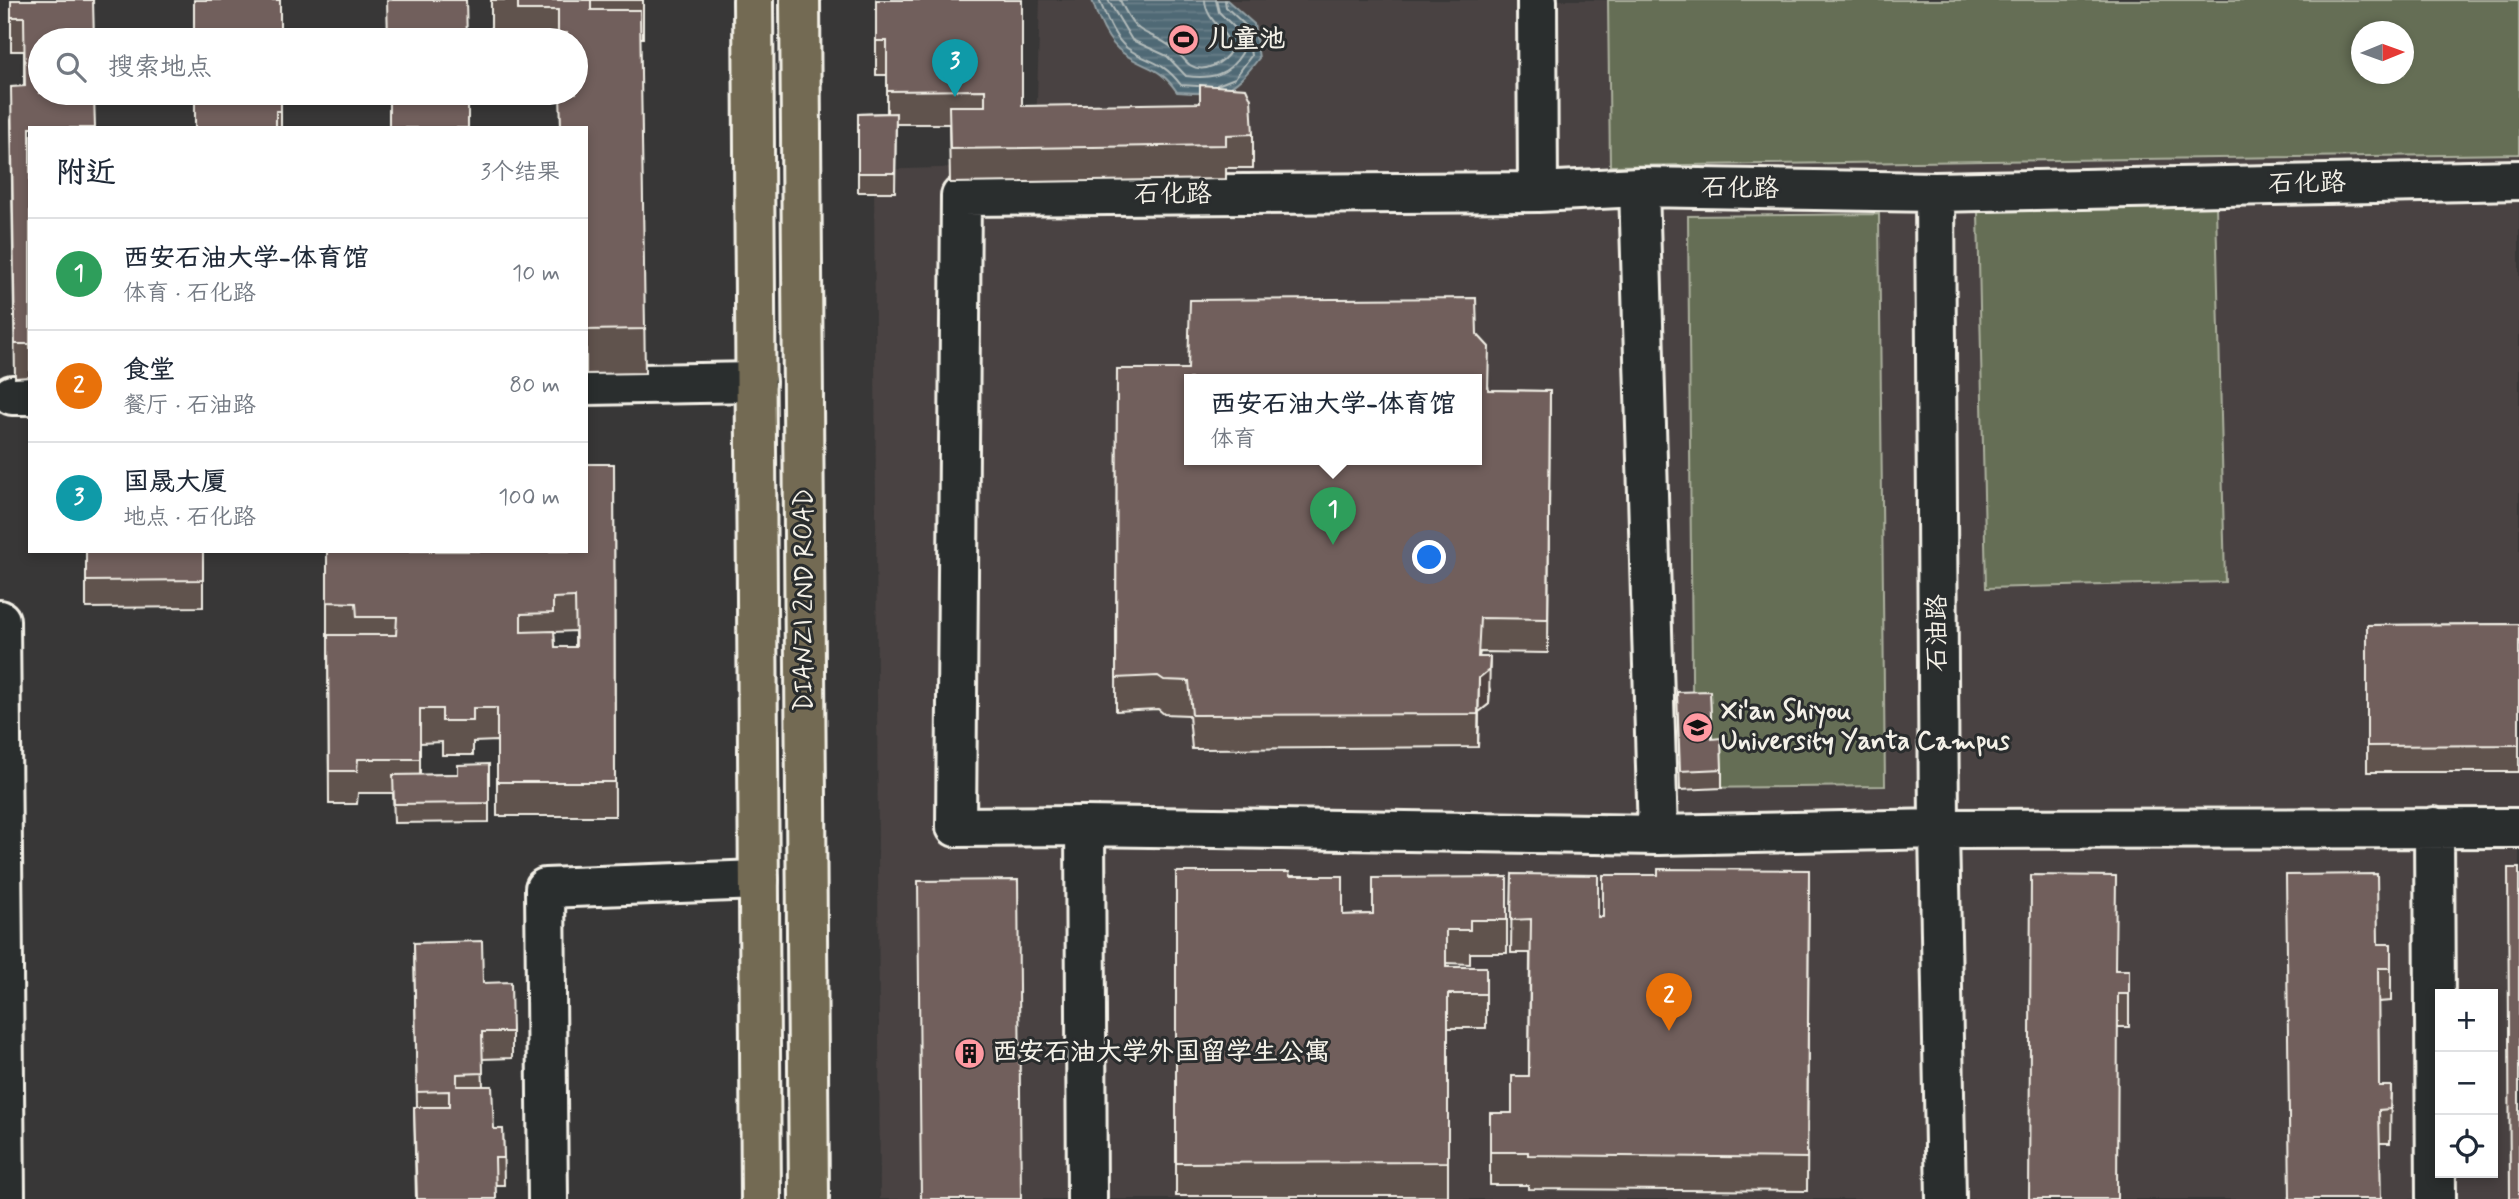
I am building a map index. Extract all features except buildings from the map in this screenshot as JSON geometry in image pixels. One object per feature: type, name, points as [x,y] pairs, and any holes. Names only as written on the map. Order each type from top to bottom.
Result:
[{"type":"main road","name":"DIANZI 2ND ROAD","points":[[753,0],[761,1199]]},
{"type":"main road","name":"DIANZI 2ND ROAD","points":[[800,0],[809,1199]]},
{"type":"street","points":[[1537,0],[1538,192]]},
{"type":"street","name":"石化路","points":[[1085,826],[956,827],[961,197],[1538,192],[1639,187],[1935,192],[2519,180]]},
{"type":"street","points":[[1639,187],[1658,835]]},
{"type":"street","name":"石油路","points":[[1935,192],[1939,829],[1946,1199]]},
{"type":"street","points":[[588,385],[756,382]]},
{"type":"street","points":[[0,620],[5,1199]]},
{"type":"street","points":[[1087,1199],[1085,826],[1658,835],[1939,829],[2519,828]]},
{"type":"street","points":[[2434,827],[2436,1199]]},
{"type":"street","points":[[548,1199],[545,888],[758,880]]},
{"type":"shaded area","name":"Xi'an Shiyou University Yanta Campus","points":[[1040,0],[2519,0],[2519,1199],[880,1199],[874,170],[1035,165]]},
{"type":"green space","points":[[1608,0],[2519,0],[2519,154],[1610,166]]},
{"type":"green space","points":[[2216,206],[2225,582],[1986,588],[1978,212]]},
{"type":"green space","points":[[1879,214],[1885,786],[1693,788],[1688,216]]},
{"type":"water","name":"儿童池","points":[[1092,0],[1227,0],[1254,24],[1259,58],[1241,79],[1224,90],[1205,93],[1177,92],[1164,76],[1118,49],[1104,29]]},
{"type":"place","name":"儿童池","points":[[1184,40]]},
{"type":"place","name":"国晟大厦","points":[[955,97]]},
{"type":"place","name":"西安石油大学-体育馆","points":[[1333,545]]},
{"type":"place","name":"Xi'an Shiyou University Yanta Campus","points":[[1698,727]]},
{"type":"place","name":"食堂","points":[[1669,1031]]},
{"type":"place","name":"西安石油大学外国留学生公寓","points":[[969,1053]]}]
